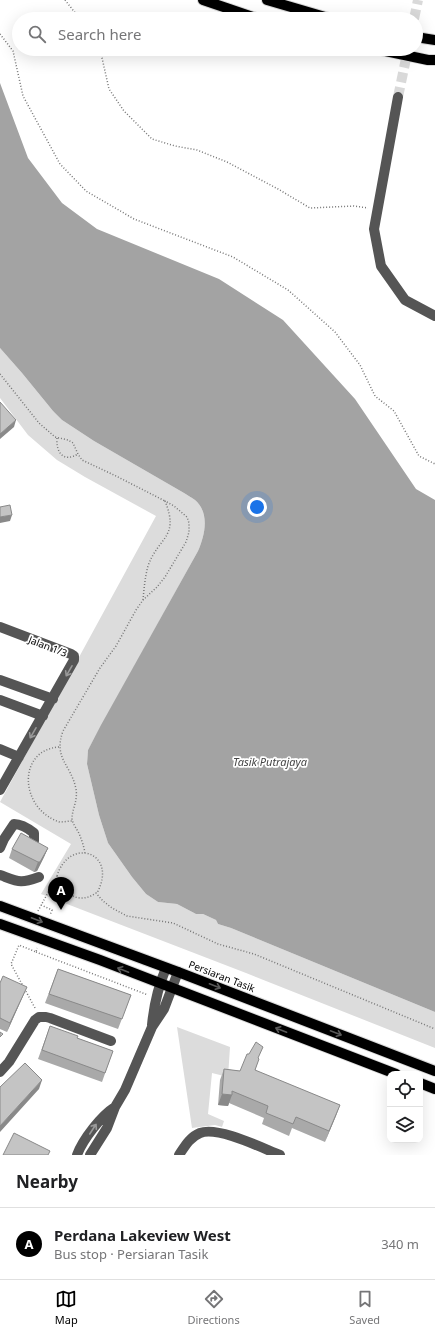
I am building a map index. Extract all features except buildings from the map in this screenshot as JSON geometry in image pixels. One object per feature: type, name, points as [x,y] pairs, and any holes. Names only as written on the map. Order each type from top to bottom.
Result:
[{"type":"main road","points":[[203,0],[238,12]]},
{"type":"main road","points":[[267,0],[308,12]]},
{"type":"main road","points":[[423,38],[435,40]]},
{"type":"main road","points":[[409,56],[435,60]]},
{"type":"main road","name":"Persiaran Tasik","points":[[0,906],[178,972],[435,1071]]},
{"type":"main road","points":[[0,924],[41,938],[388,1071]]},
{"type":"main road","points":[[423,1084],[435,1089]]},
{"type":"street","points":[[398,97],[374,230],[381,266],[405,300],[435,316]]},
{"type":"street","name":"Jalan 1/3","points":[[0,627],[74,656],[73,664],[53,699]]},
{"type":"street","points":[[0,680],[53,699],[0,790]]},
{"type":"street","points":[[0,700],[43,716]]},
{"type":"street","points":[[0,749],[20,757]]},
{"type":"street","points":[[0,848],[7,833],[14,824],[22,826],[34,833],[34,841]]},
{"type":"street","points":[[0,875],[19,882],[40,877]]},
{"type":"street","points":[[152,1027],[156,998],[166,968]]},
{"type":"street","points":[[90,1155],[107,1128],[115,1107],[125,1090],[152,1027],[164,1009],[178,972]]},
{"type":"street","points":[[0,1072],[9,1062],[32,1023],[39,1018],[46,1016],[111,1041]]},
{"type":"street","points":[[77,1155],[98,1122],[106,1113],[115,1107]]},
{"type":"street","points":[[179,1155],[187,1143],[194,1137],[209,1131],[230,1136],[280,1155]]},
{"type":"path","points":[[65,0],[74,12]]},
{"type":"path","points":[[0,34],[12,51]]},
{"type":"path","points":[[14,56],[23,96],[60,164],[86,191],[134,219],[232,258],[288,290],[335,332],[360,365],[375,396],[394,411],[419,456],[435,464]]},
{"type":"path","points":[[102,56],[109,89],[124,112],[152,139],[197,150],[227,162],[310,208],[354,206],[377,210]]},
{"type":"path","points":[[0,374],[39,423],[57,438],[68,440],[73,443],[82,460],[174,506],[187,517],[189,523],[189,532],[183,548],[157,587],[142,600],[116,646],[100,668],[63,731],[60,740],[60,753],[73,778],[76,790],[77,797],[72,820],[80,834],[85,853]]},
{"type":"path","points":[[57,438],[58,450],[61,455],[66,458],[72,458],[78,454]]},
{"type":"path","points":[[142,600],[149,565],[168,534],[170,523],[169,513],[165,501]]},
{"type":"path","points":[[59,747],[44,751],[38,756],[29,770],[28,787],[33,801],[42,813],[53,820],[60,822],[72,820]]},
{"type":"path","points":[[35,919],[63,862],[72,855],[85,853],[97,858],[103,871],[102,883],[96,893],[91,897],[86,898],[80,898],[69,894],[62,888],[57,876]]},
{"type":"path","points":[[96,893],[112,908],[127,916],[173,923],[218,944],[254,954],[435,1029]]},
{"type":"path","points":[[41,905],[52,910],[46,924]]},
{"type":"path","points":[[36,952],[41,938]]},
{"type":"path","points":[[39,1018],[33,1003],[11,964],[19,945],[156,998]]},
{"type":"shaded area","points":[[0,348],[62,420],[94,441],[194,499],[203,511],[205,524],[203,538],[198,551],[88,750],[87,764],[99,815],[108,843],[146,894],[158,902],[177,904],[196,914],[203,914],[216,920],[218,924],[435,1012],[435,1048],[41,894],[71,844],[0,802],[156,516],[57,460],[28,435],[0,398]]},
{"type":"shaded area","points":[[177,1027],[230,1047],[228,1077],[212,1073],[208,1114],[224,1121],[222,1127],[215,1125],[192,1128]]},
{"type":"water","name":"Tasik Putrajaya","points":[[0,83],[28,158],[62,203],[97,229],[219,279],[283,320],[355,399],[416,489],[435,500],[435,1012],[218,924],[216,920],[203,914],[196,914],[177,904],[158,902],[146,894],[108,843],[99,815],[87,764],[88,750],[198,551],[203,538],[205,524],[203,511],[194,499],[94,441],[62,420],[0,348]]},
{"type":"tunnel","points":[[415,12],[418,0]]},
{"type":"tunnel","points":[[398,97],[407,56]]},
{"type":"place","name":"Perdana Lakeview West","points":[[61,910]]}]
